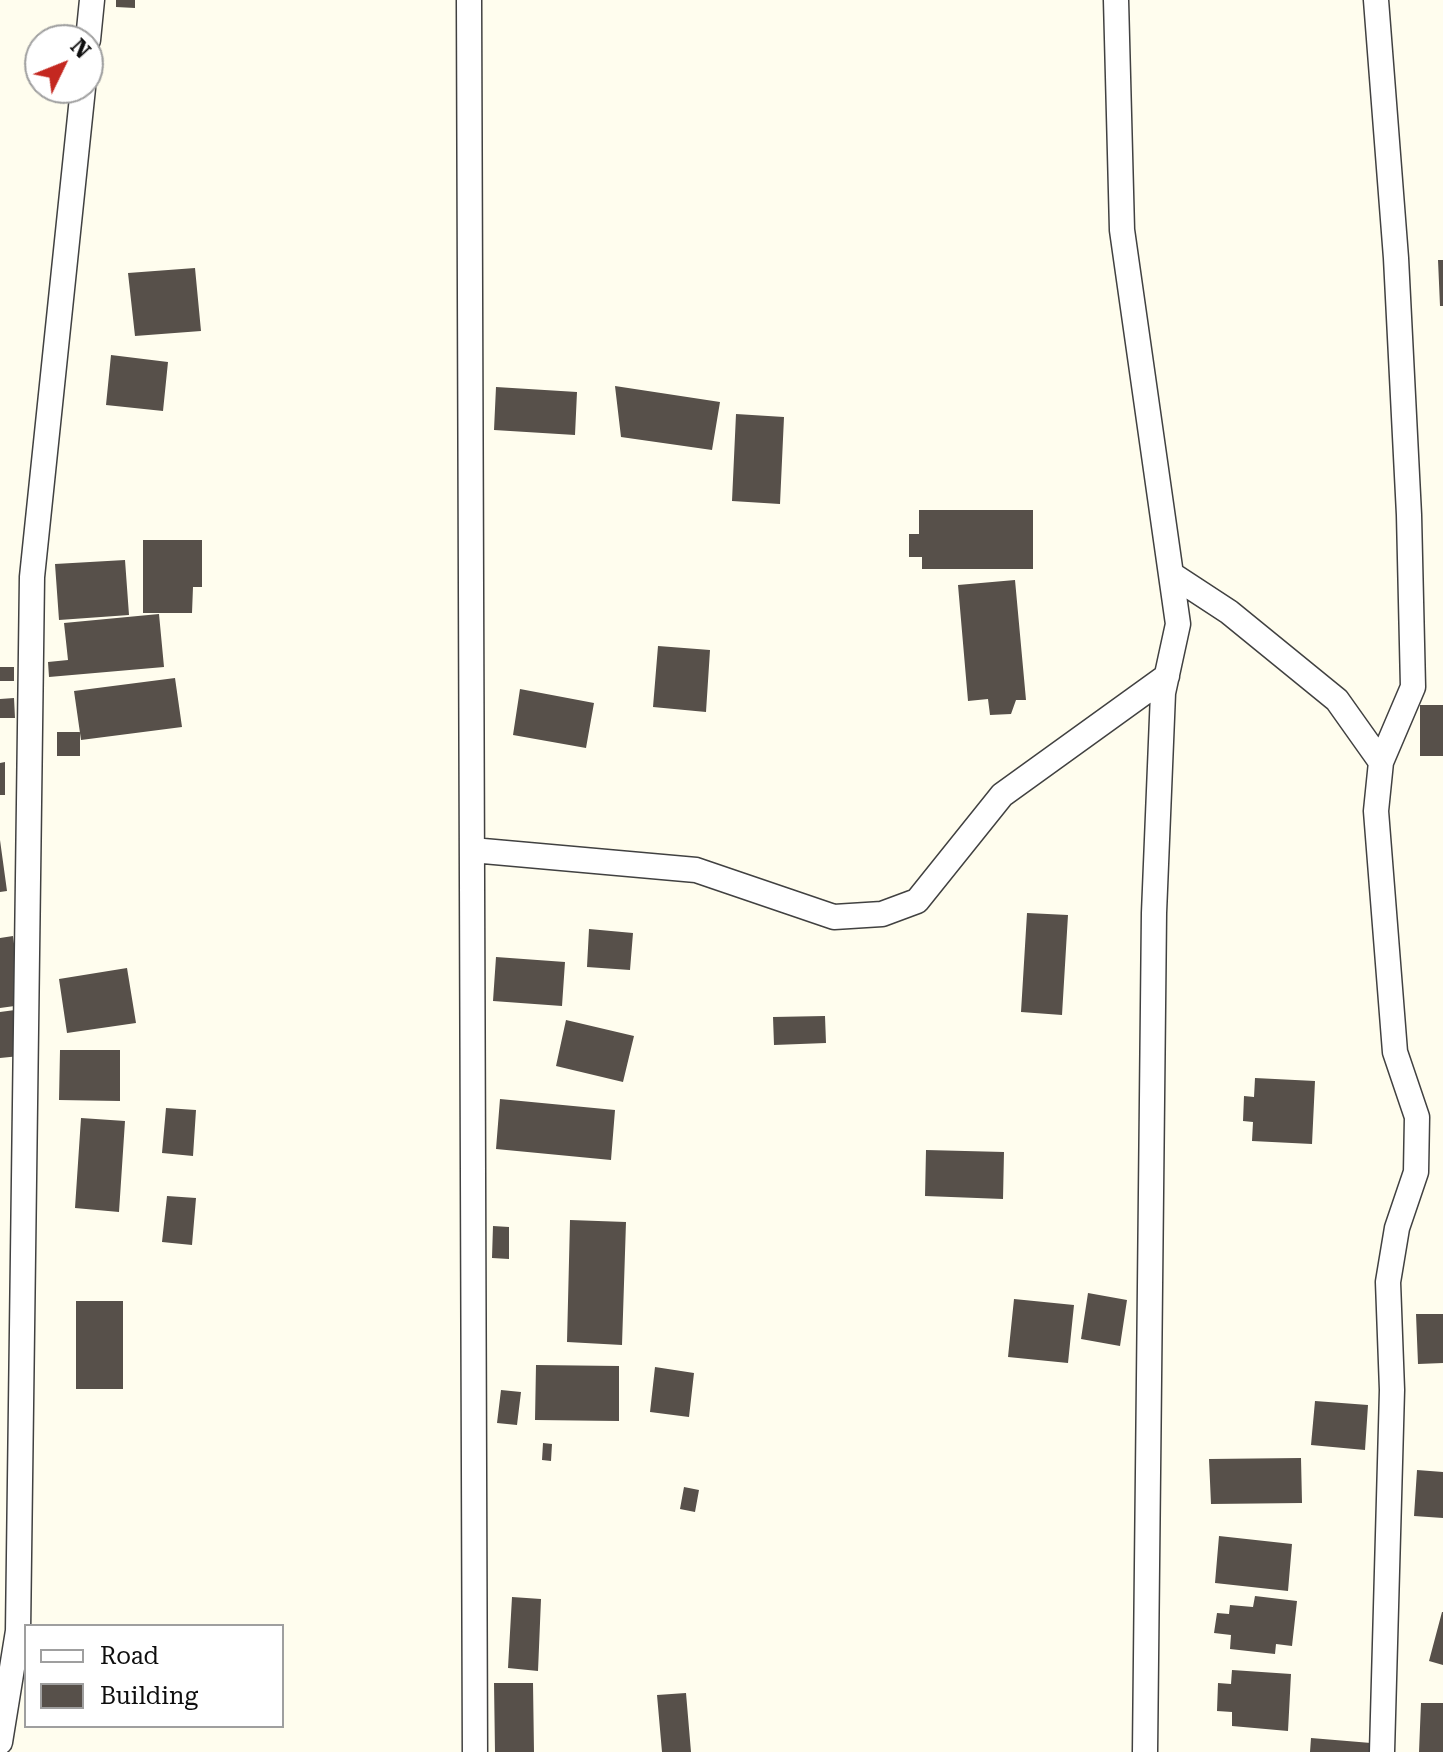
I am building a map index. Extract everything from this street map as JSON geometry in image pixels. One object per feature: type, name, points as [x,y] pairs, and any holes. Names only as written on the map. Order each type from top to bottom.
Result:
[{"type":"street","points":[[90,24],[92,0]]},
{"type":"street","points":[[469,0],[475,1752]]},
{"type":"street","points":[[1116,0],[1122,230],[1178,624],[1167,676],[1154,913],[1145,1752]]},
{"type":"street","points":[[1376,0],[1396,258],[1413,687],[1381,762],[1376,811],[1395,1052],[1417,1117],[1416,1172],[1397,1228],[1388,1282],[1392,1390],[1382,1752]]},
{"type":"street","points":[[0,1742],[18,1631],[32,577],[81,104]]},
{"type":"street","points":[[1171,574],[1229,612],[1337,700],[1381,762]]},
{"type":"street","points":[[472,850],[696,870],[763,896],[834,917],[882,914],[917,901],[1002,795],[1167,676]]},
{"type":"building","points":[[116,0],[135,0],[135,8],[116,7]]},
{"type":"building","points":[[1438,260],[1443,260],[1443,306],[1440,306]]},
{"type":"building","points":[[195,268],[201,331],[135,336],[128,273]]},
{"type":"building","points":[[111,355],[168,362],[163,411],[106,405]]},
{"type":"building","points":[[615,386],[720,402],[712,450],[621,437]]},
{"type":"building","points":[[496,387],[577,392],[575,435],[494,430]]},
{"type":"building","points":[[736,414],[784,417],[780,504],[732,501]]},
{"type":"building","points":[[919,510],[1033,510],[1033,569],[922,569],[922,557],[909,557],[909,534],[919,534]]},
{"type":"building","points":[[143,540],[202,540],[202,587],[193,587],[192,613],[143,613]]},
{"type":"building","points":[[125,560],[129,615],[59,620],[55,564]]},
{"type":"building","points":[[1015,580],[1026,700],[1016,700],[1011,714],[990,715],[988,699],[968,701],[958,585]]},
{"type":"building","points":[[159,614],[164,667],[49,677],[48,662],[68,660],[64,623]]},
{"type":"building","points":[[658,646],[710,650],[706,712],[653,707]]},
{"type":"building","points":[[0,667],[14,667],[14,681],[0,681]]},
{"type":"building","points":[[175,678],[182,727],[81,740],[74,691]]},
{"type":"building","points":[[520,689],[594,703],[586,748],[513,735]]},
{"type":"building","points":[[14,698],[15,718],[0,718],[0,699]]},
{"type":"building","points":[[1420,705],[1443,705],[1443,756],[1420,756]]},
{"type":"building","points":[[57,732],[80,732],[80,756],[57,756]]},
{"type":"building","points":[[5,762],[5,795],[0,795],[0,763]]},
{"type":"building","points":[[0,840],[7,891],[0,892]]},
{"type":"building","points":[[1027,913],[1068,915],[1062,1015],[1021,1012]]},
{"type":"building","points":[[589,929],[633,933],[630,970],[587,967]]},
{"type":"building","points":[[13,936],[22,1005],[0,1008],[0,938]]},
{"type":"building","points":[[496,957],[565,962],[562,1006],[493,1001]]},
{"type":"building","points":[[127,968],[136,1023],[67,1033],[59,979]]},
{"type":"building","points":[[15,1010],[20,1056],[0,1058],[0,1012]]},
{"type":"building","points":[[825,1016],[826,1043],[774,1045],[773,1017]]},
{"type":"building","points":[[566,1020],[634,1036],[623,1082],[556,1066]]},
{"type":"building","points":[[60,1050],[120,1050],[120,1101],[59,1100]]},
{"type":"building","points":[[1255,1078],[1315,1081],[1312,1144],[1252,1141],[1253,1122],[1243,1121],[1244,1096],[1254,1097]]},
{"type":"building","points":[[500,1099],[615,1110],[611,1160],[496,1149]]},
{"type":"building","points":[[166,1108],[196,1110],[193,1156],[162,1153]]},
{"type":"building","points":[[81,1118],[125,1121],[119,1212],[75,1208]]},
{"type":"building","points":[[926,1150],[1004,1152],[1003,1199],[925,1196]]},
{"type":"building","points":[[167,1196],[196,1198],[192,1245],[162,1242]]},
{"type":"building","points":[[570,1220],[626,1222],[622,1345],[567,1342]]},
{"type":"building","points":[[493,1226],[509,1227],[509,1259],[492,1258]]},
{"type":"building","points":[[1088,1293],[1127,1300],[1120,1346],[1081,1339]]},
{"type":"building","points":[[1014,1299],[1074,1305],[1068,1363],[1008,1357]]},
{"type":"building","points":[[76,1301],[123,1301],[123,1389],[76,1389]]},
{"type":"building","points":[[1416,1314],[1443,1314],[1443,1363],[1418,1364]]},
{"type":"building","points":[[536,1365],[619,1366],[619,1421],[535,1420]]},
{"type":"building","points":[[655,1367],[694,1373],[689,1417],[650,1412]]},
{"type":"building","points":[[501,1390],[521,1392],[517,1425],[497,1423]]},
{"type":"building","points":[[1315,1401],[1368,1405],[1365,1450],[1311,1445]]},
{"type":"building","points":[[543,1443],[552,1444],[551,1461],[542,1460]]},
{"type":"building","points":[[1301,1458],[1302,1503],[1211,1504],[1209,1459]]},
{"type":"building","points":[[1417,1470],[1443,1472],[1443,1518],[1414,1516]]},
{"type":"building","points":[[684,1487],[699,1490],[695,1512],[680,1509]]},
{"type":"building","points":[[1219,1536],[1292,1544],[1288,1591],[1215,1583]]},
{"type":"building","points":[[1255,1596],[1297,1601],[1292,1646],[1276,1644],[1275,1654],[1230,1649],[1231,1635],[1214,1633],[1217,1613],[1229,1614],[1230,1605],[1253,1607]]},
{"type":"building","points":[[512,1597],[541,1599],[538,1671],[508,1668]]},
{"type":"building","points":[[1443,1612],[1443,1665],[1429,1661]]},
{"type":"building","points":[[1232,1670],[1291,1674],[1288,1731],[1232,1726],[1232,1712],[1217,1711],[1218,1683],[1231,1684]]},
{"type":"building","points":[[494,1683],[533,1683],[534,1752],[495,1752]]},
{"type":"building","points":[[686,1693],[691,1752],[662,1752],[657,1695]]},
{"type":"building","points":[[1421,1703],[1443,1703],[1443,1752],[1419,1752]]},
{"type":"building","points":[[1311,1738],[1371,1743],[1371,1752],[1310,1752]]}]
